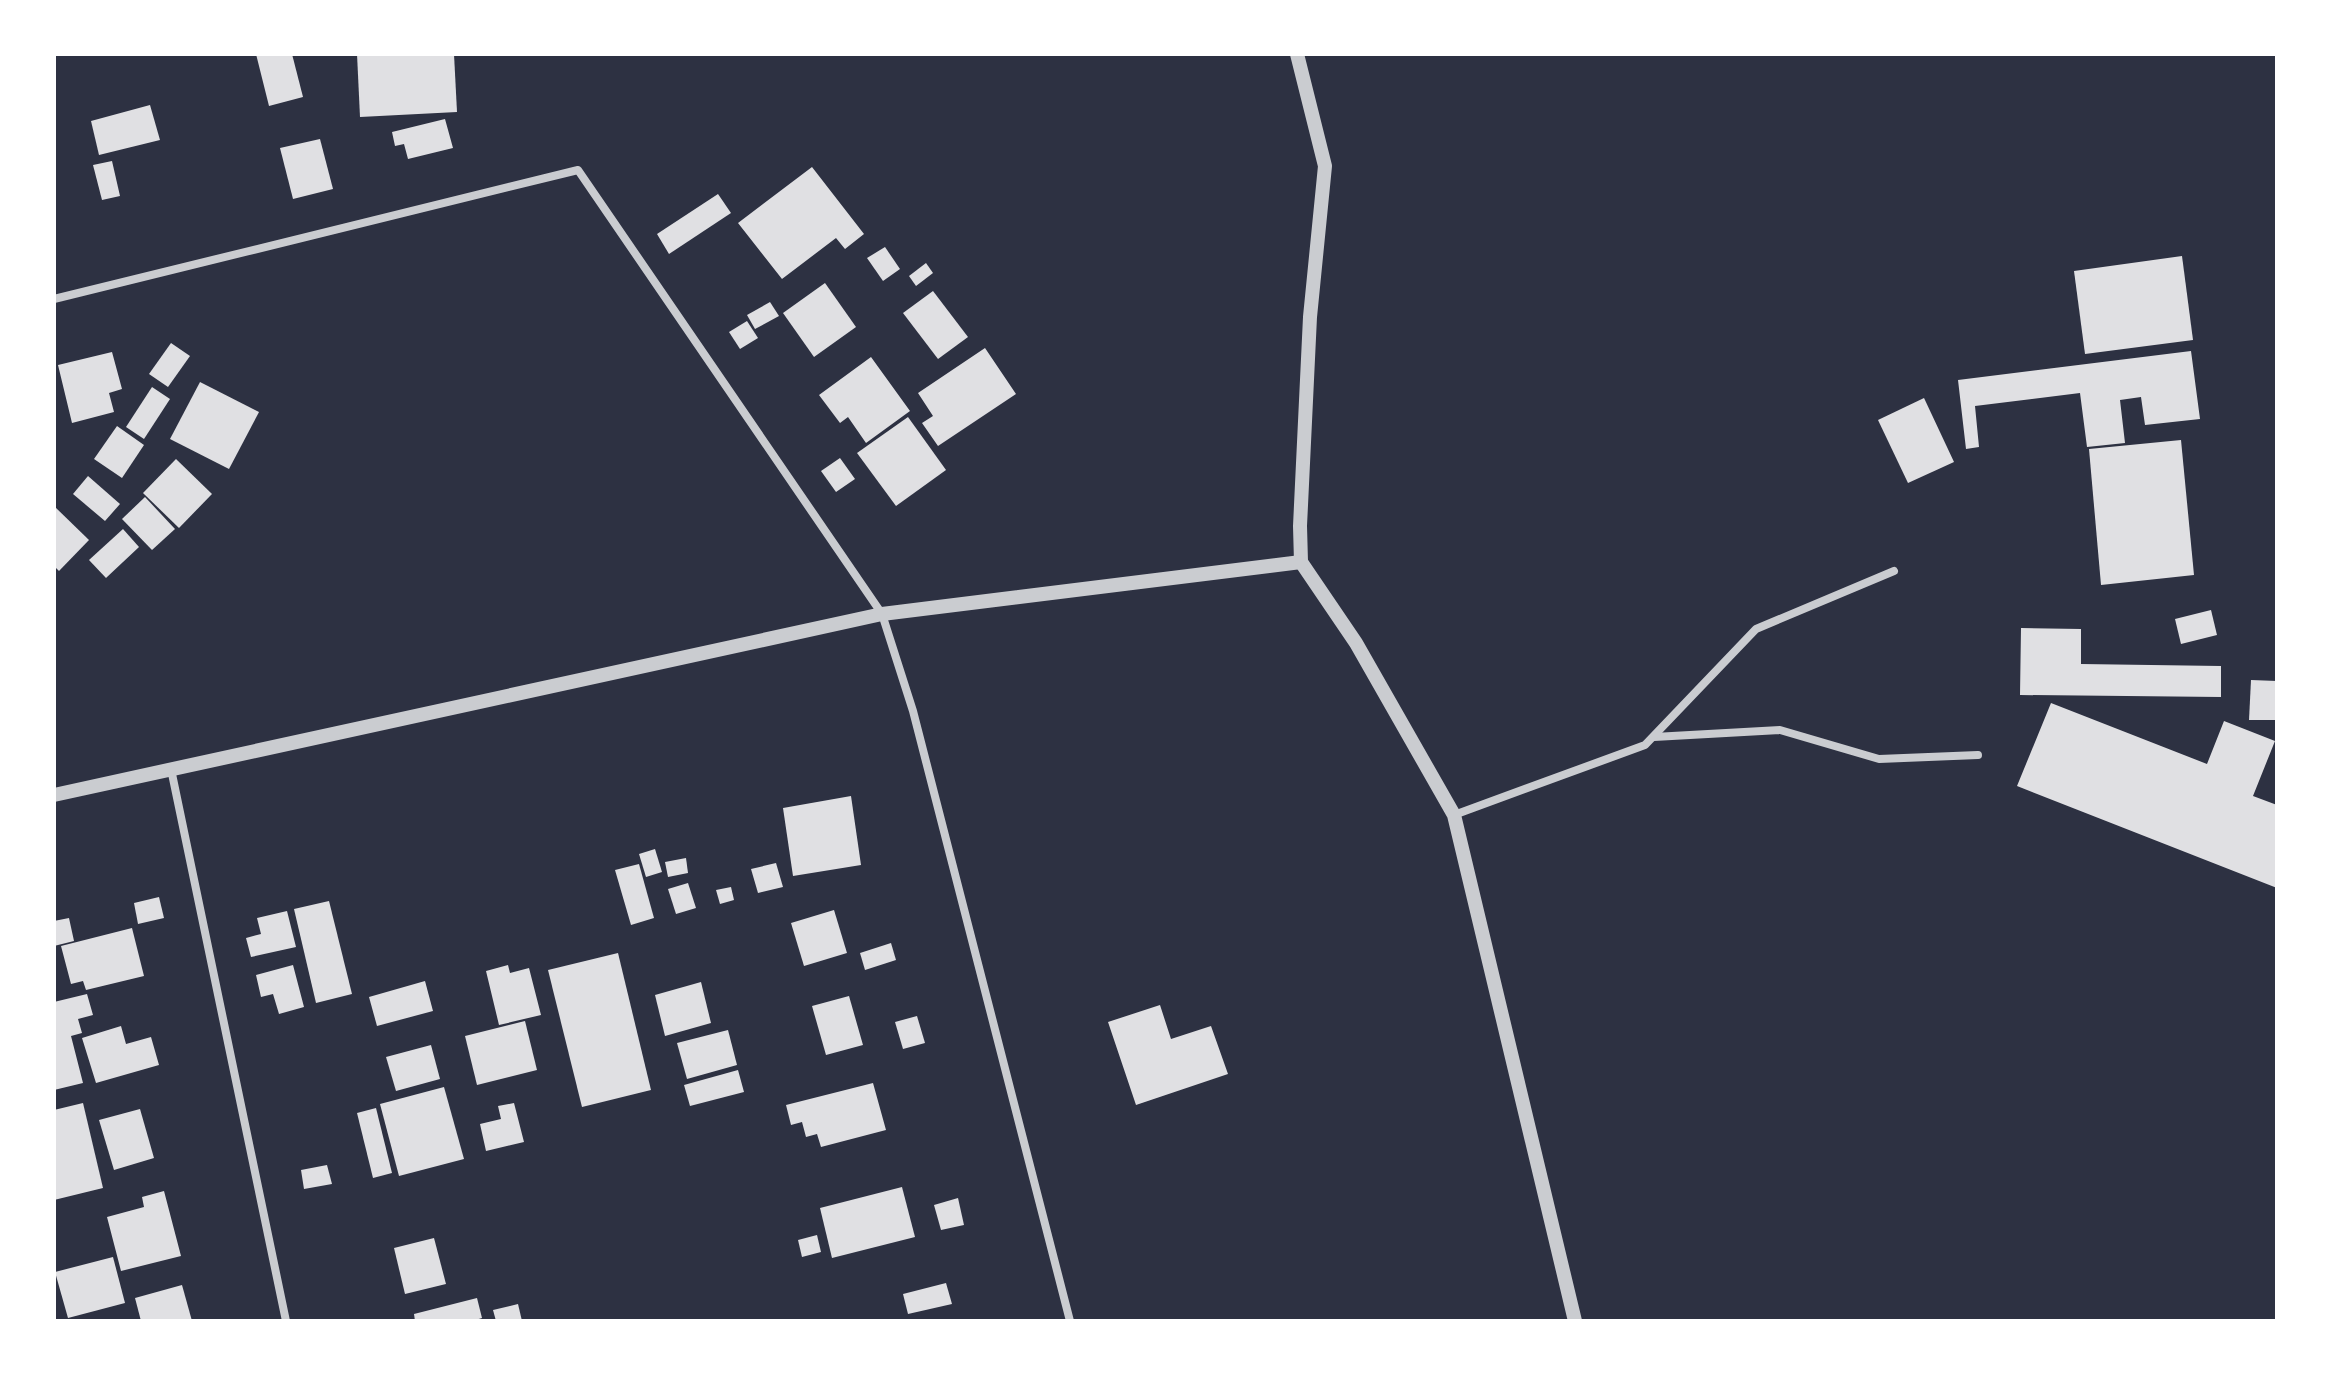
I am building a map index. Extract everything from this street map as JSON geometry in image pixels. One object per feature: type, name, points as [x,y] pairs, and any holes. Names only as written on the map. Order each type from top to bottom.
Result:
[{"type":"street","points":[[1297,54],[1325,166],[1310,317],[1301,562],[1356,643],[1454,815],[1575,1321]]},
{"type":"street","points":[[54,299],[578,170],[882,614],[913,711],[1070,1321]]},
{"type":"street","points":[[54,795],[882,614],[1301,562]]},
{"type":"street","points":[[1454,815],[1645,745],[1756,629],[1894,571]]},
{"type":"street","points":[[1653,738],[1780,730],[1879,759],[1978,755]]},
{"type":"street","points":[[171,769],[286,1321]]},
{"type":"building","points":[[256,54],[292,54],[303,97],[269,106]]},
{"type":"building","points":[[357,54],[454,54],[457,112],[360,117]]},
{"type":"building","points":[[150,105],[160,140],[99,155],[91,121]]},
{"type":"building","points":[[445,119],[453,148],[408,159],[404,144],[395,146],[392,132]]},
{"type":"building","points":[[320,139],[333,189],[293,199],[280,148]]},
{"type":"building","points":[[112,161],[120,196],[102,200],[93,165]]},
{"type":"building","points":[[812,167],[864,234],[845,249],[836,238],[782,279],[738,223]]},
{"type":"building","points":[[718,194],[731,213],[669,254],[657,234]]},
{"type":"building","points":[[885,247],[900,269],[883,281],[867,258]]},
{"type":"building","points":[[2182,256],[2193,340],[2085,354],[2074,271]]},
{"type":"building","points":[[926,263],[933,273],[916,286],[909,276]]},
{"type":"building","points":[[825,283],[856,327],[814,357],[783,313]]},
{"type":"building","points":[[933,291],[968,337],[938,359],[903,313]]},
{"type":"building","points":[[770,302],[779,316],[755,329],[747,315]]},
{"type":"building","points":[[747,321],[758,338],[740,349],[729,332]]},
{"type":"building","points":[[171,343],[190,356],[168,387],[149,374]]},
{"type":"building","points":[[985,348],[1016,394],[938,446],[922,423],[933,416],[918,393]]},
{"type":"building","points":[[2191,351],[2200,419],[2145,425],[2141,397],[2120,400],[2125,443],[2087,447],[2080,393],[1975,406],[1979,447],[1966,449],[1958,380]]},
{"type":"building","points":[[112,352],[122,389],[109,393],[114,412],[72,423],[58,365]]},
{"type":"building","points":[[871,357],[910,411],[866,443],[848,417],[840,423],[819,395]]},
{"type":"building","points":[[200,382],[259,412],[229,469],[170,439]]},
{"type":"building","points":[[152,387],[170,399],[144,439],[126,427]]},
{"type":"building","points":[[1924,398],[1954,462],[1908,483],[1878,420]]},
{"type":"building","points":[[908,417],[946,470],[896,506],[857,453]]},
{"type":"building","points":[[117,426],[144,445],[122,478],[94,459]]},
{"type":"building","points":[[2181,440],[2194,575],[2101,585],[2089,449]]},
{"type":"building","points":[[840,458],[855,479],[836,492],[821,471]]},
{"type":"building","points":[[176,459],[212,494],[179,528],[143,493]]},
{"type":"building","points":[[88,476],[120,504],[105,521],[73,494]]},
{"type":"building","points":[[145,497],[175,529],[152,550],[122,519]]},
{"type":"building","points":[[54,506],[89,540],[59,571],[54,566]]},
{"type":"building","points":[[123,529],[139,547],[106,578],[89,560]]},
{"type":"building","points":[[2211,610],[2217,635],[2181,644],[2175,619]]},
{"type":"building","points":[[2021,628],[2081,629],[2081,664],[2221,666],[2221,697],[2020,695]]},
{"type":"building","points":[[2251,680],[2277,681],[2277,720],[2249,720]]},
{"type":"building","points":[[2051,703],[2207,764],[2224,721],[2275,741],[2253,796],[2277,805],[2277,888],[2017,786]]},
{"type":"building","points":[[851,796],[861,865],[793,876],[783,808]]},
{"type":"building","points":[[655,849],[662,872],[646,877],[639,854]]},
{"type":"building","points":[[686,858],[688,873],[668,877],[665,862]]},
{"type":"building","points":[[776,863],[783,887],[758,893],[751,869]]},
{"type":"building","points":[[639,864],[654,918],[631,925],[615,870]]},
{"type":"building","points":[[688,883],[696,908],[676,914],[668,889]]},
{"type":"building","points":[[731,887],[734,900],[720,904],[716,890]]},
{"type":"building","points":[[159,897],[164,918],[138,924],[134,903]]},
{"type":"building","points":[[329,901],[352,994],[316,1003],[294,909]]},
{"type":"building","points":[[834,910],[847,953],[804,966],[791,923]]},
{"type":"building","points":[[287,911],[296,947],[251,957],[246,938],[261,934],[257,918]]},
{"type":"building","points":[[69,918],[74,941],[54,946],[54,921]]},
{"type":"building","points":[[132,928],[144,976],[86,990],[83,981],[71,984],[61,946]]},
{"type":"building","points":[[891,943],[896,960],[865,970],[860,953]]},
{"type":"building","points":[[618,953],[651,1090],[582,1107],[548,970]]},
{"type":"building","points":[[293,965],[304,1007],[279,1014],[273,994],[261,997],[256,975]]},
{"type":"building","points":[[508,965],[510,973],[529,968],[541,1015],[499,1025],[486,971]]},
{"type":"building","points":[[425,981],[433,1011],[377,1026],[369,997]]},
{"type":"building","points":[[701,982],[711,1023],[665,1036],[655,995]]},
{"type":"building","points":[[87,994],[93,1015],[78,1019],[82,1033],[71,1036],[83,1083],[54,1090],[54,1002]]},
{"type":"building","points":[[849,996],[863,1045],[826,1055],[812,1006]]},
{"type":"building","points":[[1160,1005],[1171,1039],[1211,1026],[1228,1074],[1136,1105],[1108,1022]]},
{"type":"building","points":[[917,1016],[925,1043],[903,1049],[895,1022]]},
{"type":"building","points":[[525,1021],[537,1070],[477,1085],[465,1036]]},
{"type":"building","points":[[121,1026],[126,1044],[151,1037],[159,1065],[96,1083],[82,1038]]},
{"type":"building","points":[[728,1030],[737,1065],[687,1079],[677,1043]]},
{"type":"building","points":[[431,1045],[440,1079],[396,1091],[386,1057]]},
{"type":"building","points":[[738,1070],[744,1092],[690,1106],[684,1085]]},
{"type":"building","points":[[873,1083],[886,1130],[821,1147],[817,1134],[806,1137],[802,1122],[791,1125],[786,1105]]},
{"type":"building","points":[[444,1087],[464,1159],[399,1176],[380,1104]]},
{"type":"building","points":[[83,1103],[103,1188],[54,1200],[54,1110]]},
{"type":"building","points":[[514,1103],[524,1142],[486,1151],[480,1124],[501,1119],[498,1106]]},
{"type":"building","points":[[376,1108],[392,1173],[373,1178],[357,1113]]},
{"type":"building","points":[[140,1109],[154,1158],[114,1170],[99,1120]]},
{"type":"building","points":[[327,1165],[332,1184],[304,1189],[301,1170]]},
{"type":"building","points":[[902,1187],[915,1237],[832,1258],[820,1208]]},
{"type":"building","points":[[164,1191],[181,1256],[121,1271],[107,1217],[144,1207],[142,1197]]},
{"type":"building","points":[[958,1198],[964,1225],[941,1230],[934,1205]]},
{"type":"building","points":[[817,1235],[821,1252],[802,1257],[798,1240]]},
{"type":"building","points":[[434,1238],[446,1284],[405,1294],[394,1248]]},
{"type":"building","points":[[113,1257],[125,1303],[68,1318],[55,1272]]},
{"type":"building","points":[[946,1283],[952,1304],[908,1314],[903,1294]]},
{"type":"building","points":[[182,1285],[192,1321],[141,1321],[135,1298]]},
{"type":"building","points":[[477,1298],[482,1318],[472,1321],[415,1321],[414,1314]]},
{"type":"building","points":[[518,1304],[522,1321],[496,1321],[493,1310]]}]
